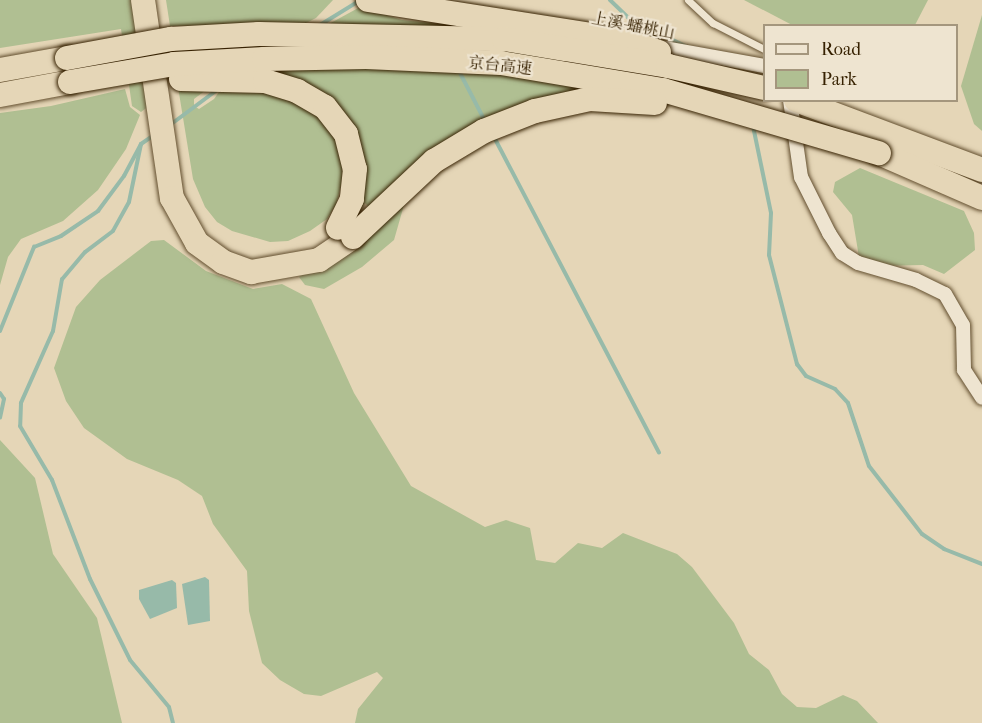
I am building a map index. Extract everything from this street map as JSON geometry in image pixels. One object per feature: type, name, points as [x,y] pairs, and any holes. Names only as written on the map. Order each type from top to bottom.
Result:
[{"type":"highway","points":[[143,0],[172,198],[197,243],[223,262],[251,272],[319,260],[345,232],[434,161],[484,131],[535,111],[590,99],[637,100],[793,125]]},
{"type":"highway","points":[[158,0],[186,192],[209,233],[230,248],[253,257],[313,246],[345,232]]},
{"type":"highway","points":[[368,0],[624,40],[763,81]]},
{"type":"highway","name":"京台高速","points":[[0,70],[171,39],[259,34],[504,39],[763,81]]},
{"type":"highway","name":"京台高速","points":[[0,94],[174,64],[366,57],[501,63],[663,90],[793,125],[882,143],[982,170]]},
{"type":"highway","points":[[70,82],[225,78],[264,81],[297,91],[325,107],[346,134],[355,169],[345,232]]},
{"type":"highway","name":"京台高速","points":[[800,102],[882,143],[982,198]]},
{"type":"street","name":"上溪-蟠桃山","points":[[388,0],[763,81]]},
{"type":"street","points":[[790,102],[801,177],[829,233],[842,253],[858,263],[916,280],[945,294],[963,325],[964,370],[982,398]]},
{"type":"lane","points":[[688,0],[712,23],[763,48]]},
{"type":"green space","points":[[0,0],[136,0],[149,106],[141,112],[132,106],[121,29],[0,48]]},
{"type":"green space","points":[[166,0],[333,0],[316,18],[304,24],[170,26]]},
{"type":"green space","points":[[744,0],[928,0],[916,24],[790,24]]},
{"type":"green space","points":[[360,7],[402,20],[477,28],[578,85],[578,90],[436,165],[406,198],[394,240],[362,267],[324,289],[305,285],[299,277],[379,218],[365,203],[348,222],[345,170],[336,205],[327,219],[310,231],[288,241],[270,242],[232,231],[217,222],[205,207],[193,179],[178,87],[206,90],[194,99],[194,106],[199,109],[214,99],[224,85],[254,65]]},
{"type":"green space","points":[[982,15],[982,131],[974,124],[961,86]]},
{"type":"green space","points":[[125,89],[130,107],[140,115],[126,149],[98,190],[63,221],[21,239],[8,257],[0,285],[0,113],[51,106]]},
{"type":"green space","points":[[860,168],[964,211],[974,233],[975,250],[944,274],[923,265],[878,266],[859,257],[852,215],[833,192],[835,182]]},
{"type":"green space","points":[[164,240],[206,271],[253,289],[282,284],[311,299],[354,393],[411,486],[485,527],[506,520],[530,528],[536,560],[555,563],[578,543],[602,548],[623,533],[677,554],[692,567],[734,623],[749,654],[769,670],[782,694],[797,707],[816,708],[843,695],[857,701],[878,723],[355,723],[358,709],[383,678],[377,672],[321,696],[304,694],[280,680],[262,663],[249,611],[247,571],[213,524],[202,496],[178,480],[127,459],[84,428],[66,401],[54,368],[76,307],[100,280],[151,241]]},
{"type":"green space","points":[[0,440],[35,478],[53,554],[97,618],[122,723],[0,723]]},
{"type":"shaded area","points":[[205,577],[209,580],[210,621],[188,625],[182,584]]},
{"type":"shaded area","points":[[172,580],[176,583],[177,608],[150,619],[139,599],[139,590]]},
{"type":"waterway","points":[[610,0],[632,21],[690,48]]},
{"type":"waterway","points":[[320,25],[359,1]]},
{"type":"waterway","points":[[459,71],[486,123]]},
{"type":"waterway","points":[[170,125],[217,90]]},
{"type":"waterway","points":[[753,126],[771,213],[769,255],[797,364],[806,376],[835,389],[848,403],[869,466],[922,534],[944,549],[982,564]]},
{"type":"waterway","points":[[0,331],[34,247],[61,236],[98,211],[124,176],[141,144],[154,135]]},
{"type":"waterway","points":[[494,137],[659,453]]},
{"type":"waterway","points":[[141,144],[129,202],[113,231],[85,252],[62,279],[53,331],[21,403],[20,426],[52,480],[90,579],[130,660],[169,707],[173,723]]},
{"type":"waterway","points":[[0,393],[4,399],[0,418]]}]
